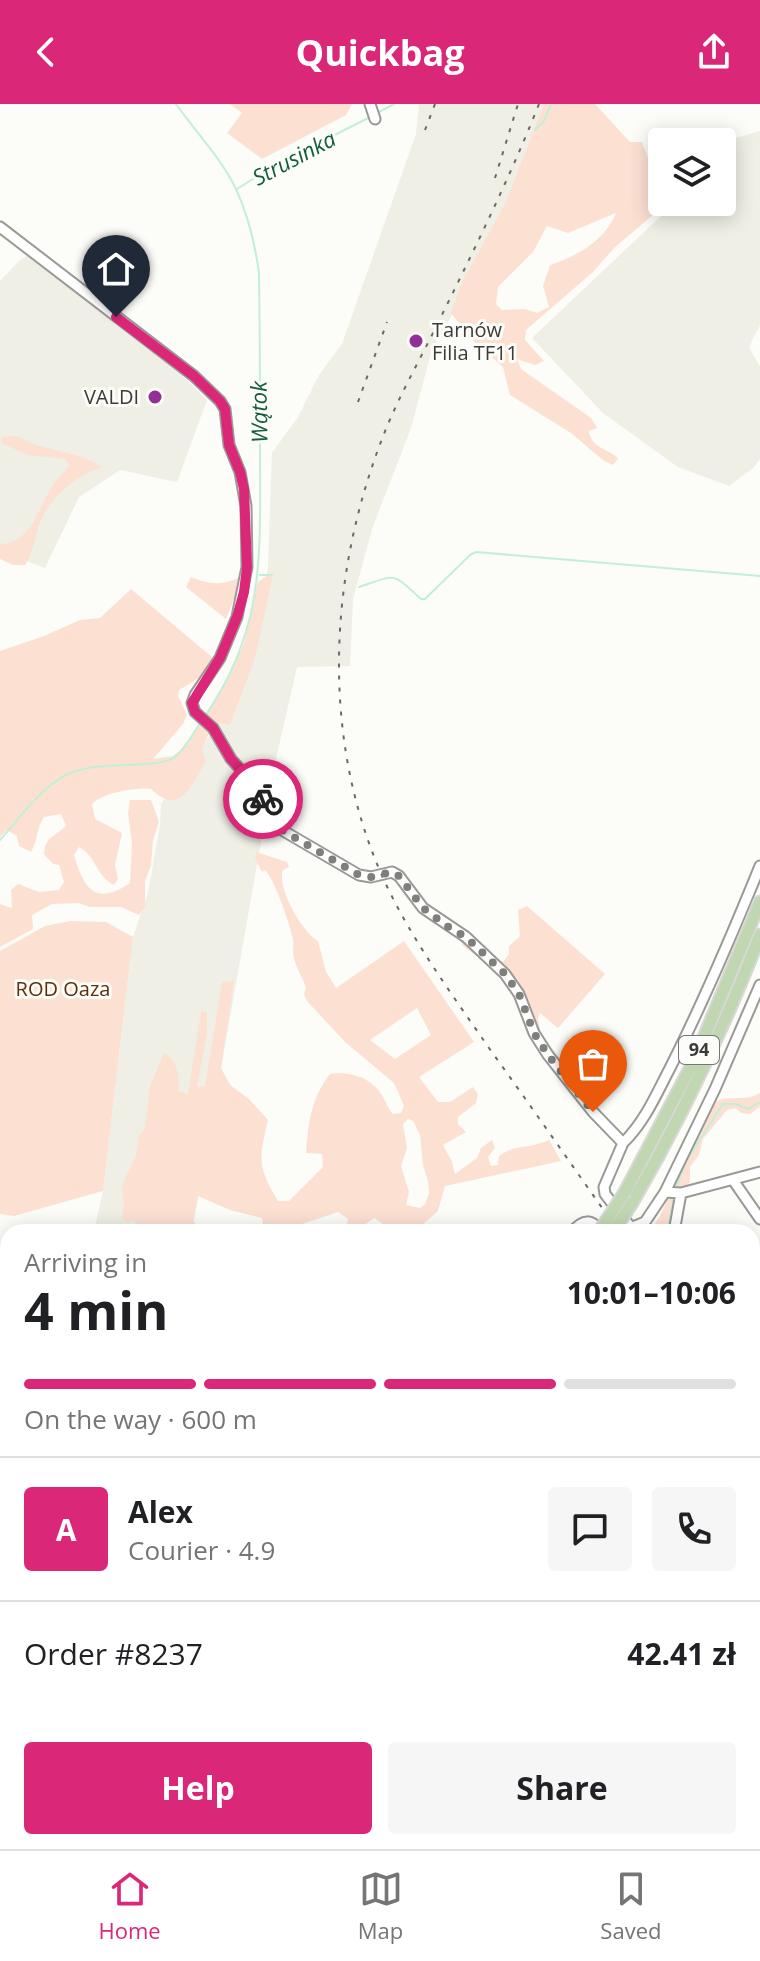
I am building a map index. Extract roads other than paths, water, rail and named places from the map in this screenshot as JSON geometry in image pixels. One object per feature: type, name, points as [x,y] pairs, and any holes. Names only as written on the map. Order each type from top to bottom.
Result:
[{"type":"main road","name":"94","points":[[605,1224],[695,1059],[760,902]]},
{"type":"main road","name":"94","points":[[618,1224],[662,1151],[705,1065],[760,935]]},
{"type":"street","points":[[0,227],[194,376],[225,409],[229,445],[240,472],[245,498],[247,567],[244,592],[233,627],[220,658],[192,703],[195,712],[213,728],[241,770],[264,778],[263,819],[359,875],[371,877],[392,872],[399,876],[423,908],[489,957],[519,994],[534,1033],[548,1055],[593,1112],[623,1143]]},
{"type":"street","points":[[628,1224],[605,1194],[604,1187],[623,1143],[634,1133],[671,1065],[724,954],[760,866]]},
{"type":"street","points":[[640,1224],[645,1222],[665,1192],[715,1089],[760,985]]},
{"type":"street","points":[[665,1192],[681,1193],[760,1172]]},
{"type":"street","points":[[733,1180],[760,1219]]},
{"type":"street","points":[[675,1224],[681,1193]]},
{"type":"waterway","name":"Wątok","points":[[176,104],[235,187],[250,229],[259,273],[259,557],[249,620],[239,652],[225,684],[205,716]]},
{"type":"waterway","name":"Strusinka","points":[[377,113],[394,104]]},
{"type":"waterway","name":"Strusinka","points":[[535,130],[544,121],[551,104]]},
{"type":"waterway","name":"Strusinka","points":[[237,189],[272,167],[372,116]]},
{"type":"waterway","points":[[359,587],[393,578],[425,599],[476,552],[760,576]]},
{"type":"waterway","points":[[260,575],[271,575]]},
{"type":"waterway","name":"Wątok","points":[[0,840],[39,796],[66,775],[93,767],[167,761],[183,749],[201,722]]},
{"type":"waterway","points":[[676,1188],[685,1163],[723,1104],[736,1104],[748,1109],[760,1102]]},
{"type":"waterway","points":[[669,1224],[674,1197]]},
{"type":"railway","points":[[425,130],[435,104]]},
{"type":"railway","points":[[495,178],[518,104]]},
{"type":"railway","points":[[539,104],[489,219],[394,412],[364,492],[342,603],[339,659],[341,715],[349,770],[363,825],[394,901],[446,986],[613,1224]]},
{"type":"railway","points":[[358,402],[387,322]]},
{"type":"place","name":"Tarnów Filia TF11","points":[[416,341]]},
{"type":"place","name":"VALDI","points":[[155,397]]},
{"type":"park label","name":"ROD Oaza","points":[[63,989]]}]
